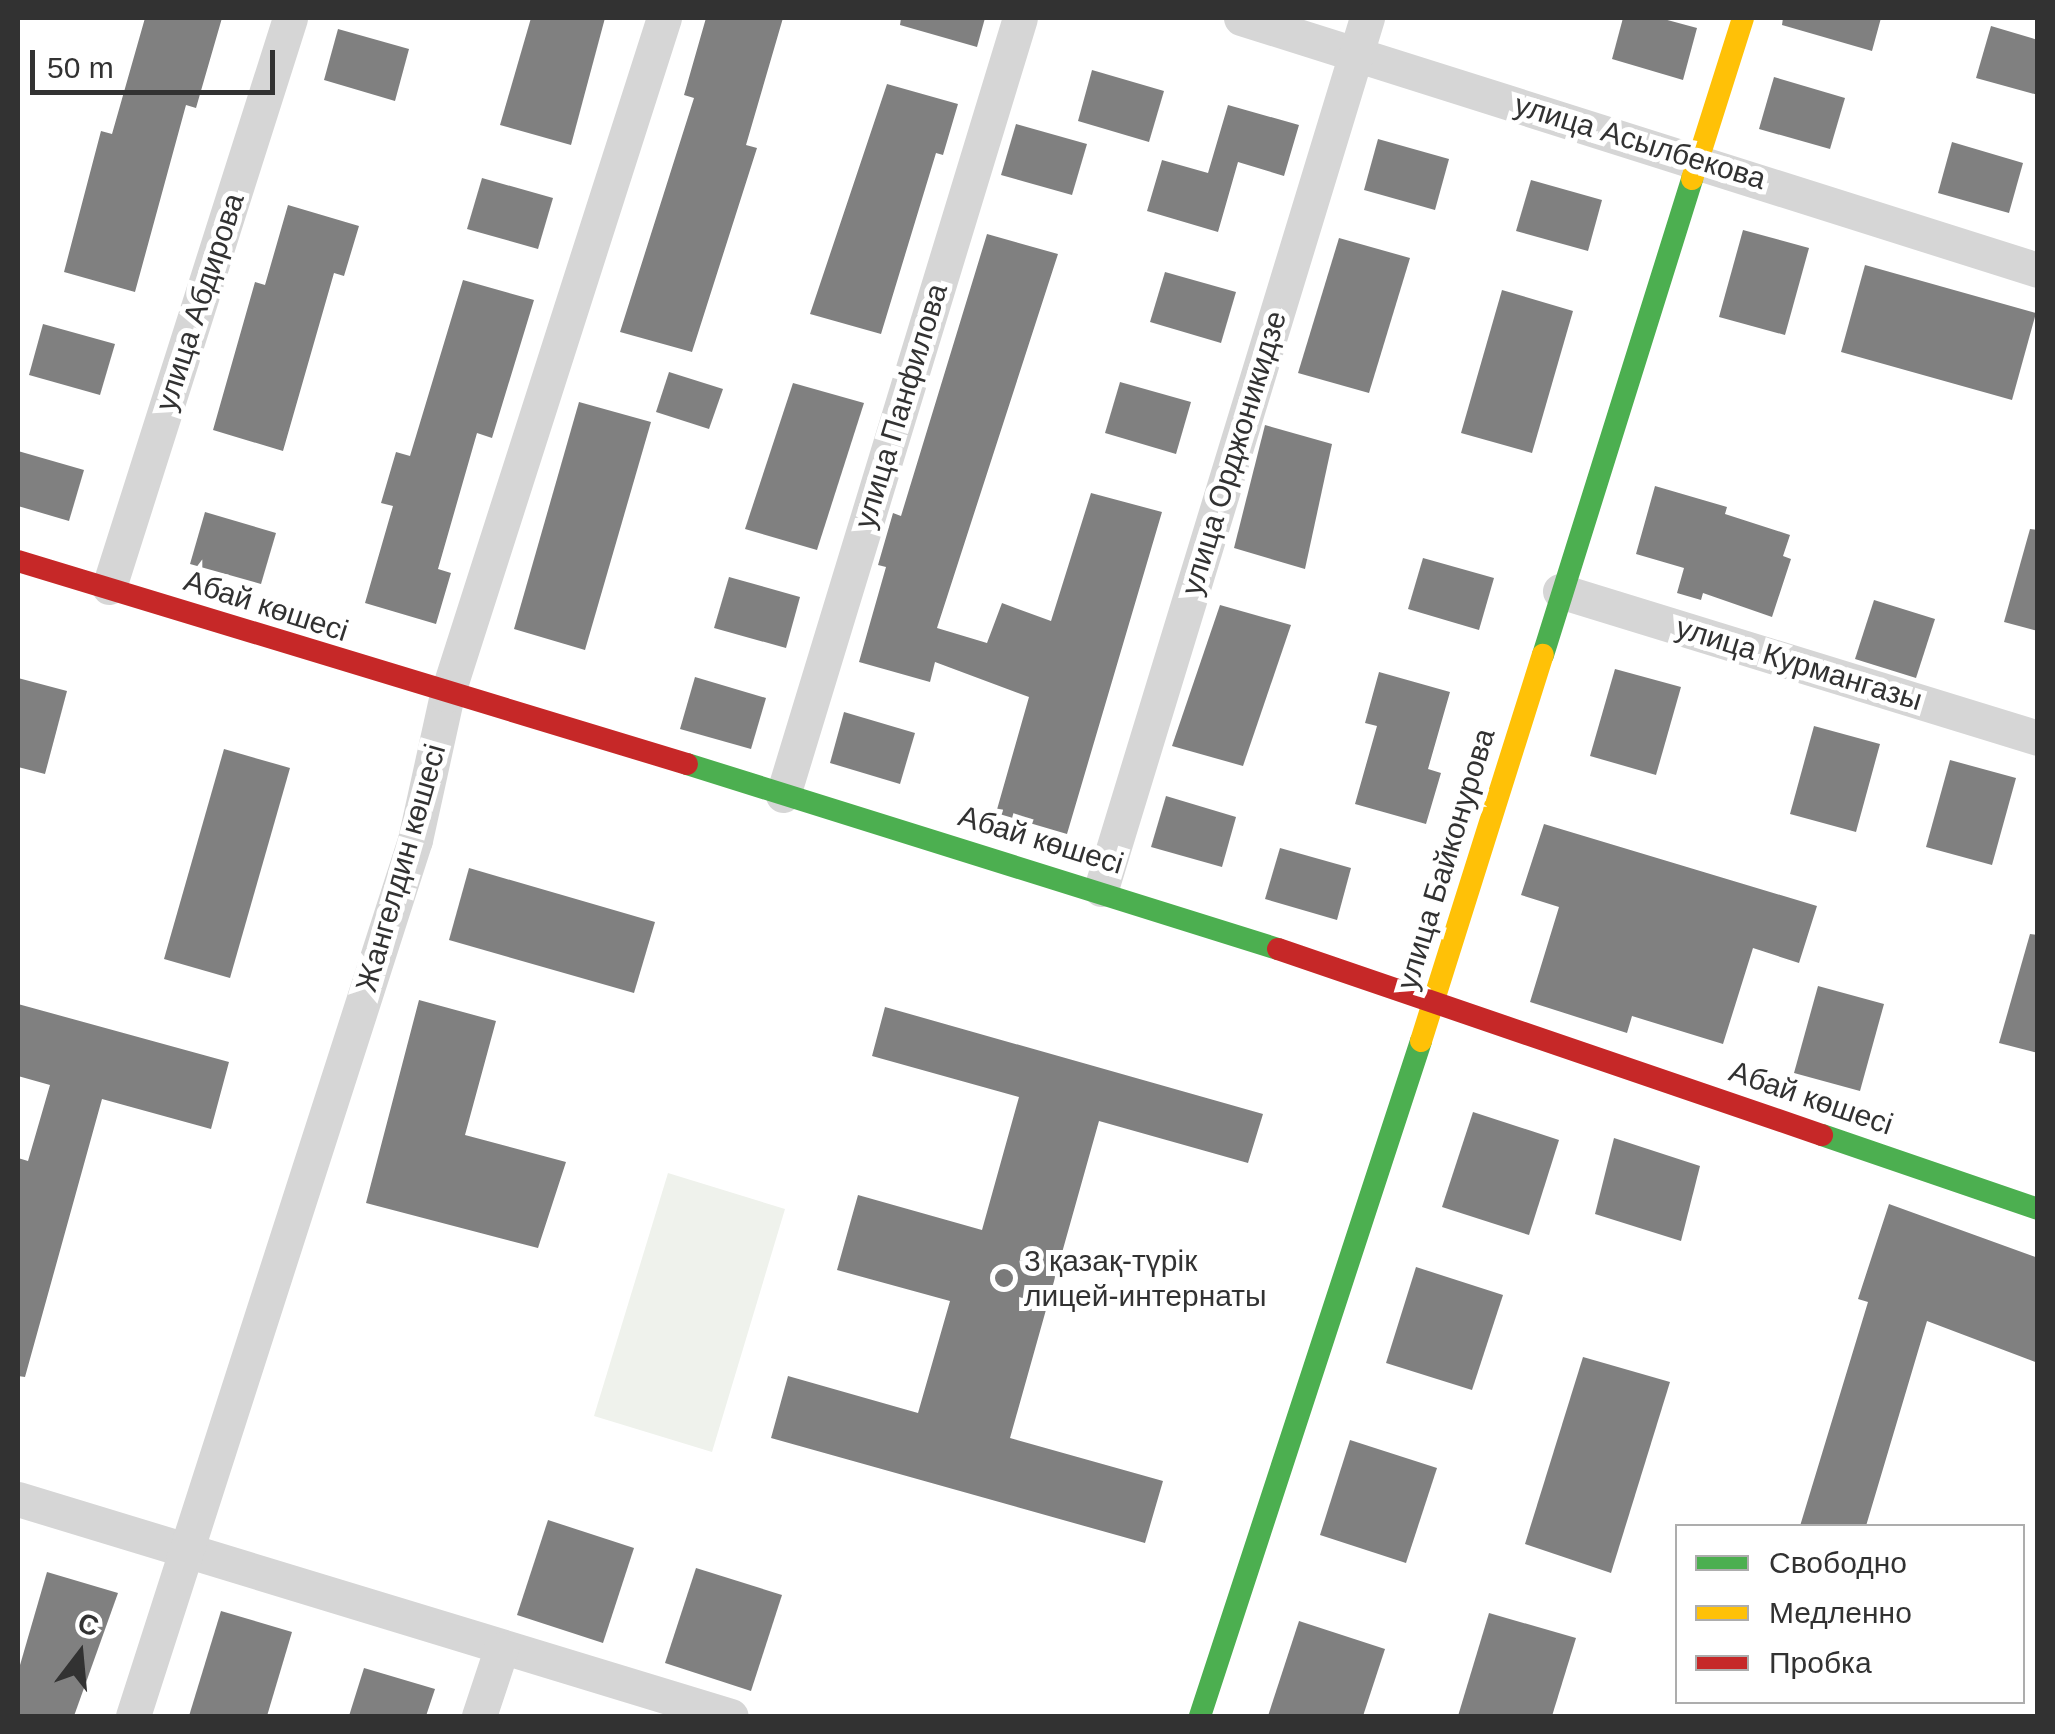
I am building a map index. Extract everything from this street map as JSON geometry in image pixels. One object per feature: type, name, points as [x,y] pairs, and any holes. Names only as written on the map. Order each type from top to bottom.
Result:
[{"type":"main road","name":"улица Байконурова","points":[[1200,1716],[1435,998],[1743,18]]},
{"type":"main road","name":"Абай көшесі","points":[[18,561],[783,796],[1101,889],[1435,998],[2038,1209]]},
{"type":"street","name":"улица Абдирова","points":[[109,587],[290,18]]},
{"type":"street","name":"Жангелдин көшесі","points":[[133,1716],[415,840],[447,694],[664,18]]},
{"type":"street","name":"улица Панфилова","points":[[783,796],[1020,18]]},
{"type":"street","name":"улица Асылбекова","points":[[1241,18],[2037,269]]},
{"type":"street","name":"улица Орджоникидзе","points":[[1101,889],[1367,18]]},
{"type":"street","name":"улица Курмангазы","points":[[1560,591],[2038,738]]},
{"type":"street","points":[[18,1499],[501,1650],[730,1716]]},
{"type":"street","points":[[479,1716],[501,1650]]},
{"type":"shaded area","points":[[668,1173],[785,1209],[712,1452],[594,1416]]},
{"type":"building","points":[[145,18],[222,18],[196,108],[186,105],[135,292],[64,272],[101,131],[112,134]]},
{"type":"building","points":[[531,18],[605,18],[571,145],[500,125]]},
{"type":"building","points":[[706,18],[783,18],[746,145],[757,148],[692,352],[620,332],[694,98],[684,95]]},
{"type":"building","points":[[901,18],[985,18],[977,47],[900,25]]},
{"type":"building","points":[[1623,18],[1660,18],[1697,28],[1683,80],[1612,59]]},
{"type":"building","points":[[1783,18],[1881,18],[1872,51],[1782,25]]},
{"type":"building","points":[[1991,26],[2038,40],[2038,95],[1976,78]]},
{"type":"building","points":[[338,29],[409,49],[395,101],[324,80]]},
{"type":"building","points":[[1092,70],[1164,91],[1149,142],[1078,121]]},
{"type":"building","points":[[1774,77],[1845,98],[1830,149],[1759,129]]},
{"type":"building","points":[[887,84],[958,104],[943,155],[936,153],[881,334],[810,314]]},
{"type":"building","points":[[1228,105],[1299,125],[1284,176],[1238,162],[1218,232],[1147,211],[1162,160],[1208,173]]},
{"type":"building","points":[[1016,124],[1087,144],[1072,195],[1001,175]]},
{"type":"building","points":[[1378,139],[1449,159],[1435,210],[1364,190]]},
{"type":"building","points":[[1952,142],[2023,163],[2009,213],[1938,193]]},
{"type":"building","points":[[482,178],[553,198],[538,249],[467,229]]},
{"type":"building","points":[[1531,180],[1602,200],[1588,251],[1516,231]]},
{"type":"building","points":[[288,205],[359,226],[344,276],[334,273],[283,451],[213,430],[255,282],[265,285]]},
{"type":"building","points":[[1743,230],[1809,248],[1785,335],[1719,317]]},
{"type":"building","points":[[987,234],[1058,254],[937,628],[987,643],[1002,603],[1051,621],[1091,493],[1162,512],[1067,834],[996,813],[1029,697],[935,662],[930,682],[859,662],[886,567],[878,565],[893,513],[901,516]]},
{"type":"building","points":[[1339,238],[1410,258],[1369,393],[1298,373]]},
{"type":"building","points":[[1865,265],[2036,313],[2012,400],[1841,352]]},
{"type":"building","points":[[1165,272],[1236,292],[1221,343],[1150,322]]},
{"type":"building","points":[[463,280],[534,300],[492,438],[477,433],[438,569],[451,573],[436,624],[365,603],[393,506],[381,503],[396,452],[410,456]]},
{"type":"building","points":[[1502,290],[1573,311],[1532,453],[1461,433]]},
{"type":"building","points":[[43,324],[115,344],[100,395],[29,375]]},
{"type":"building","points":[[669,372],[723,389],[709,429],[656,412]]},
{"type":"building","points":[[1120,382],[1191,402],[1176,454],[1105,433]]},
{"type":"building","points":[[793,383],[864,403],[817,550],[745,529]]},
{"type":"building","points":[[579,402],[651,422],[585,650],[514,629]]},
{"type":"building","points":[[1265,425],[1332,444],[1305,569],[1234,548]]},
{"type":"building","points":[[18,451],[84,470],[69,521],[18,506]]},
{"type":"building","points":[[1655,486],[1727,507],[1725,514],[1790,535],[1783,556],[1791,559],[1772,617],[1703,593],[1701,600],[1677,593],[1684,568],[1636,554]]},
{"type":"building","points":[[205,512],[276,533],[261,584],[190,564]]},
{"type":"building","points":[[2030,529],[2038,530],[2038,631],[2004,622]]},
{"type":"building","points":[[1423,558],[1494,578],[1479,630],[1408,609]]},
{"type":"building","points":[[729,577],[800,597],[786,648],[714,628]]},
{"type":"building","points":[[1874,600],[1935,619],[1916,678],[1855,659]]},
{"type":"building","points":[[1220,605],[1291,625],[1243,766],[1172,746]]},
{"type":"building","points":[[1615,669],[1681,687],[1656,775],[1590,756]]},
{"type":"building","points":[[1379,672],[1450,692],[1428,769],[1441,773],[1426,824],[1355,804],[1377,726],[1365,723]]},
{"type":"building","points":[[695,677],[766,698],[751,749],[680,729]]},
{"type":"building","points":[[18,678],[67,691],[45,774],[18,767]]},
{"type":"building","points":[[844,712],[915,733],[900,784],[830,763]]},
{"type":"building","points":[[1814,726],[1880,744],[1856,832],[1790,814]]},
{"type":"building","points":[[224,749],[290,768],[230,978],[164,959]]},
{"type":"building","points":[[1950,760],[2016,778],[1992,865],[1926,847]]},
{"type":"building","points":[[1166,796],[1236,817],[1222,867],[1151,847]]},
{"type":"building","points":[[1544,824],[1817,906],[1799,963],[1753,948],[1723,1044],[1632,1016],[1627,1033],[1530,1002],[1559,907],[1521,895]]},
{"type":"building","points":[[1280,848],[1351,868],[1337,920],[1265,899]]},
{"type":"building","points":[[469,868],[655,922],[634,993],[449,940]]},
{"type":"building","points":[[2030,934],[2038,935],[2038,1053],[1999,1043]]},
{"type":"building","points":[[1818,986],[1884,1004],[1860,1091],[1794,1073]]},
{"type":"building","points":[[419,1000],[496,1021],[465,1135],[566,1162],[538,1248],[366,1203]]},
{"type":"building","points":[[18,1004],[229,1062],[211,1129],[102,1099],[25,1377],[18,1376],[18,1158],[28,1161],[50,1085],[18,1076]]},
{"type":"building","points":[[885,1007],[1263,1114],[1248,1163],[1099,1121],[1010,1438],[1163,1481],[1145,1543],[771,1438],[788,1376],[918,1413],[950,1301],[837,1270],[858,1195],[982,1230],[1019,1097],[872,1056]]},
{"type":"building","points":[[1473,1112],[1559,1140],[1529,1235],[1442,1207]]},
{"type":"building","points":[[1614,1138],[1700,1166],[1681,1241],[1595,1214]]},
{"type":"building","points":[[1889,1204],[2038,1258],[2038,1363],[1927,1321],[1867,1524],[1801,1524],[1868,1302],[1858,1299]]},
{"type":"building","points":[[1416,1267],[1503,1295],[1472,1390],[1386,1363]]},
{"type":"building","points":[[1583,1357],[1670,1382],[1611,1573],[1525,1544]]},
{"type":"building","points":[[1350,1440],[1437,1468],[1406,1563],[1320,1535]]},
{"type":"building","points":[[548,1520],[634,1548],[603,1643],[517,1615]]},
{"type":"building","points":[[696,1568],[782,1595],[751,1691],[665,1663]]},
{"type":"building","points":[[47,1572],[118,1593],[74,1716],[18,1716],[18,1672]]},
{"type":"building","points":[[221,1611],[292,1632],[267,1716],[189,1716]]},
{"type":"building","points":[[1489,1613],[1576,1638],[1552,1716],[1458,1716]]},
{"type":"building","points":[[1299,1621],[1385,1649],[1363,1716],[1268,1716]]},
{"type":"building","points":[[364,1668],[435,1689],[426,1716],[349,1716]]},
{"type":"traffic: fast","points":[[1543,655],[1692,179]]},
{"type":"traffic: fast","points":[[687,764],[1278,949]]},
{"type":"traffic: fast","points":[[1200,1716],[1421,1041]]},
{"type":"traffic: fast","points":[[1822,1135],[2038,1209]]},
{"type":"traffic: slow","points":[[1692,179],[1743,18]]},
{"type":"traffic: slow","points":[[1421,1041],[1543,655]]},
{"type":"traffic: jam","points":[[18,561],[687,764]]},
{"type":"traffic: jam","points":[[1278,949],[1822,1135]]},
{"type":"place","name":"3 қазақ-түрік лицей-интернаты","points":[[1004,1278]]}]
